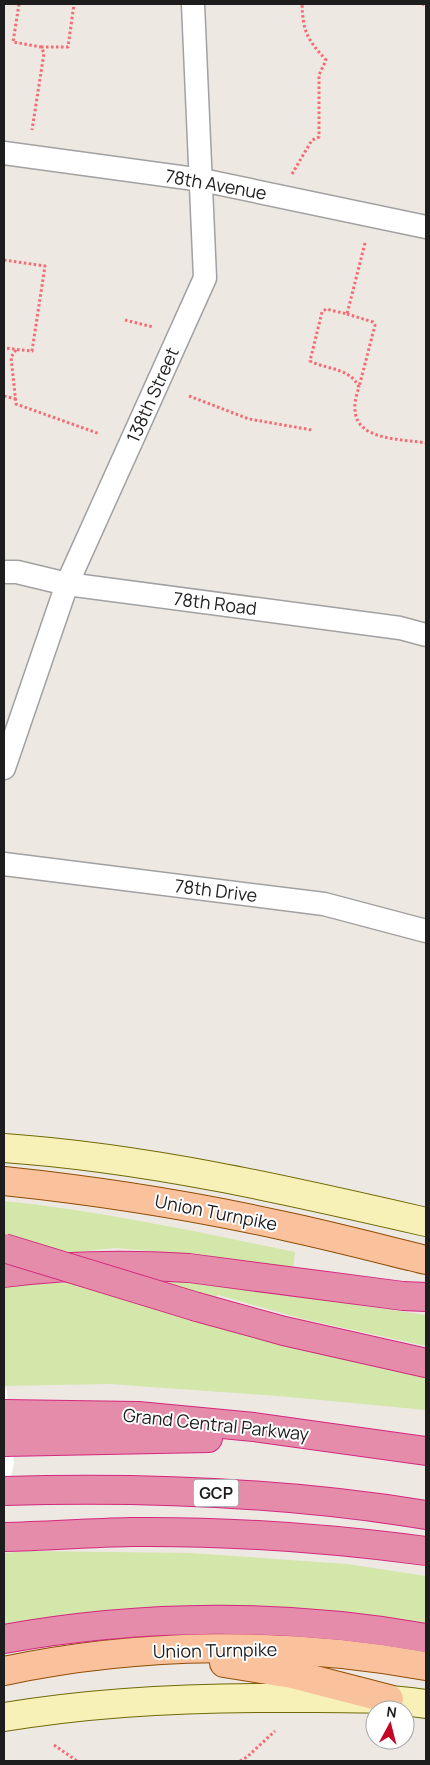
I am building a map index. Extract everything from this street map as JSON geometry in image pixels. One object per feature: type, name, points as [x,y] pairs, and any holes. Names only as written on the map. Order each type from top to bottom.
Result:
[{"type":"highway","points":[[4,1248],[196,1307],[284,1331],[426,1363]]},
{"type":"highway","points":[[4,1273],[88,1266],[156,1266],[189,1268],[426,1298]]},
{"type":"highway","name":"Grand Central Parkway","points":[[4,1414],[138,1416],[322,1436],[426,1451]]},
{"type":"highway","points":[[4,1442],[322,1436]]},
{"type":"highway","name":"GCP","points":[[4,1491],[141,1490],[250,1495],[352,1504],[426,1515]]},
{"type":"highway","points":[[4,1537],[128,1532],[184,1533],[340,1541],[426,1551]]},
{"type":"highway","points":[[4,1639],[148,1622],[226,1621],[326,1624],[426,1638]]},
{"type":"main road","name":"Union Turnpike","points":[[4,1181],[105,1193],[202,1209],[292,1227],[426,1260]]},
{"type":"main road","name":"Union Turnpike","points":[[4,1671],[95,1656],[182,1650],[274,1650],[353,1656],[426,1666]]},
{"type":"main road","points":[[95,1656],[225,1663],[292,1674],[389,1699]]},
{"type":"street","name":"138th Street","points":[[4,768],[67,584],[206,278],[194,4]]},
{"type":"street","name":"78th Avenue","points":[[4,153],[202,180],[426,227]]},
{"type":"street","name":"78th Road","points":[[4,572],[17,572],[67,584],[400,628],[426,635]]},
{"type":"street","name":"78th Drive","points":[[4,864],[324,904],[426,931]]},
{"type":"street","name":"Union Turnpike","points":[[4,1148],[95,1158],[233,1179],[426,1222]]},
{"type":"street","points":[[4,1717],[93,1704],[183,1698],[389,1699],[426,1704]]},
{"type":"path","points":[[19,4],[13,42],[41,47],[68,47],[74,4]]},
{"type":"path","points":[[292,174],[312,140],[319,137],[319,75],[326,60],[306,33],[302,20],[302,4]]},
{"type":"path","points":[[422,4],[426,5]]},
{"type":"path","points":[[32,130],[44,53],[41,47]]},
{"type":"path","points":[[347,314],[365,243]]},
{"type":"path","points":[[4,260],[45,266],[32,351],[4,348]]},
{"type":"path","points":[[360,387],[355,379],[345,372],[310,361],[322,312],[326,310],[347,314],[373,322],[375,325],[360,387],[354,408],[356,420],[364,429],[378,435],[426,443]]},
{"type":"path","points":[[124,320],[153,327]]},
{"type":"path","points":[[17,350],[11,357],[16,404],[100,434]]},
{"type":"path","points":[[4,396],[16,399]]},
{"type":"path","points":[[189,396],[249,419],[312,430]]},
{"type":"path","points":[[240,1761],[275,1732]]},
{"type":"path","points":[[54,1745],[77,1761]]},
{"type":"green space","points":[[4,1201],[114,1216],[295,1252],[293,1269],[209,1256],[115,1248],[4,1260]]},
{"type":"green space","points":[[185,1280],[426,1315],[426,1346],[303,1319],[218,1295],[193,1318],[426,1374],[426,1410],[278,1396],[109,1384],[4,1386],[4,1286],[14,1284]]},
{"type":"green space","points":[[30,1551],[190,1553],[347,1564],[426,1576],[426,1624],[4,1629],[4,1553]]},
{"type":"pier","points":[[4,1383],[7,1392],[14,1463],[4,1511]]}]
